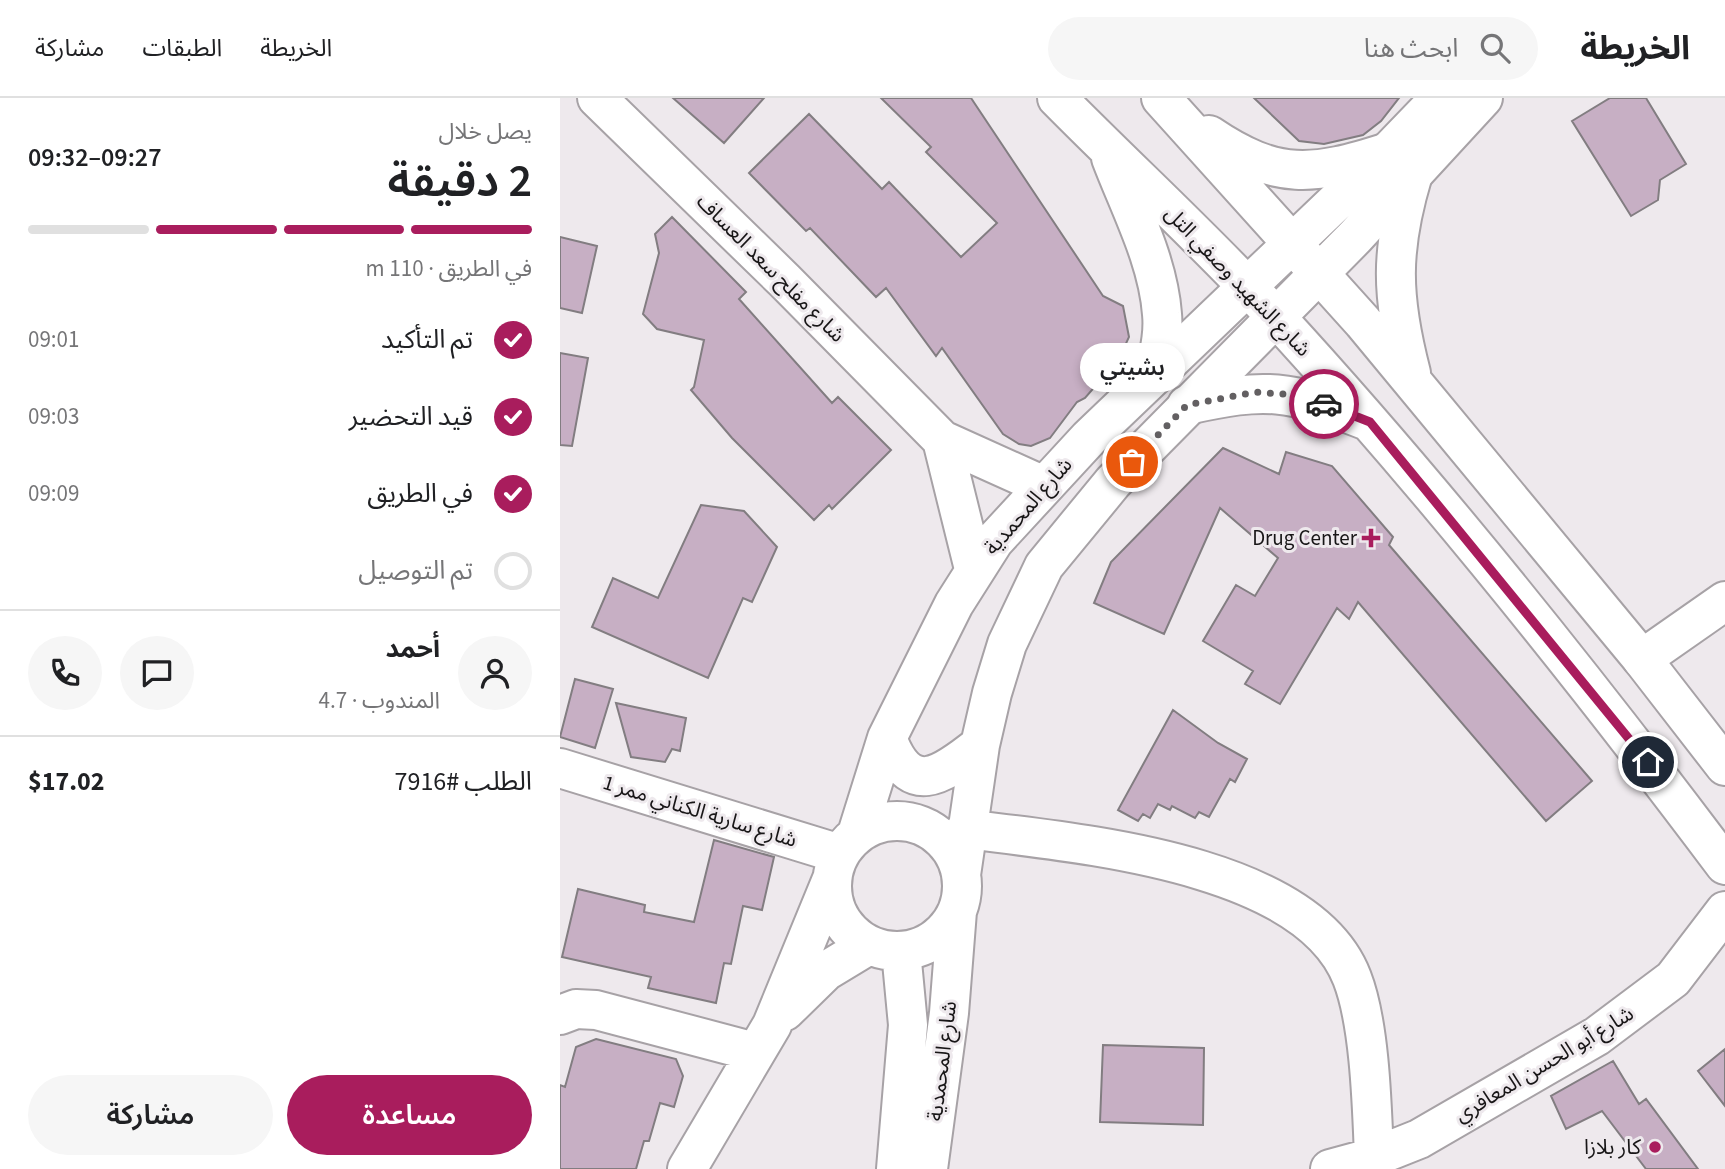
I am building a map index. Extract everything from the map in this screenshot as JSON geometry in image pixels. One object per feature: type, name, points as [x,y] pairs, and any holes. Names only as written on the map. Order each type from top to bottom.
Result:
[{"type":"street","name":"شارع مفلح سعد العساف","points":[[597,98],[785,281],[942,440],[1044,486]]},
{"type":"street","name":"شارع الشهيد وصفي التل","points":[[1058,98],[1247,286],[1370,422],[1617,721],[1725,864]]},
{"type":"street","points":[[1413,382],[1400,328],[1394,269],[1401,214],[1400,163],[1440,98]]},
{"type":"street","points":[[1168,105],[1247,158],[1274,168],[1327,170],[1400,163],[1483,98]]},
{"type":"street","points":[[1168,105],[1294,243],[1413,382],[1642,659],[1725,766]]},
{"type":"street","points":[[1108,150],[1154,271],[1160,299],[1162,333],[1155,373]]},
{"type":"street","name":"شارع المحمدية","points":[[763,1039],[843,856],[887,738],[974,569],[994,541],[1155,373],[1247,286],[1294,243],[1400,163]]},
{"type":"street","name":"شارع المحمدية","points":[[928,1169],[949,1013],[966,829],[980,745],[1007,644],[1044,566],[1113,482],[1319,272],[1400,163]]},
{"type":"street","points":[[1187,405],[1242,394],[1275,393],[1320,402],[1370,422]]},
{"type":"street","points":[[942,440],[974,569]]},
{"type":"street","points":[[1642,659],[1725,601]]},
{"type":"street","points":[[887,738],[903,771],[917,776],[930,775],[945,769],[980,745]]},
{"type":"street","name":"شارع سارية الكناني ممر 1","points":[[560,768],[843,856]]},
{"type":"street","points":[[687,1169],[763,1039],[825,971],[885,948],[922,946],[941,934],[959,893],[954,855],[939,837],[920,826],[898,821],[876,824],[843,856],[832,895],[844,925],[885,948]]},
{"type":"street","points":[[966,829],[1149,857],[1209,871],[1259,891],[1300,915],[1332,944],[1352,978],[1372,1098],[1374,1157]]},
{"type":"street","name":"شارع أبو الحسن المعافري","points":[[1330,1169],[1374,1157],[1420,1154],[1647,1002],[1673,979],[1725,911]]},
{"type":"street","name":"شارع المحمدية","points":[[885,948],[908,1025],[896,1169]]},
{"type":"street","points":[[560,1015],[576,1009],[596,1010],[763,1039]]},
{"type":"building","points":[[673,98],[764,98],[724,143]]},
{"type":"building","points":[[881,98],[971,98],[1103,296],[1123,306],[1129,337],[1119,359],[1085,398],[1077,402],[1050,438],[1031,446],[1019,444],[1003,434],[942,348],[936,356],[886,288],[876,297],[810,228],[806,231],[749,173],[809,114],[882,189],[889,182],[961,257],[997,223],[926,152],[931,147]]},
{"type":"building","points":[[1254,98],[1399,98],[1381,121],[1363,135],[1324,144],[1299,141]]},
{"type":"building","points":[[1610,98],[1646,98],[1686,164],[1660,180],[1658,200],[1631,216],[1572,121]]},
{"type":"building","points":[[672,217],[746,292],[739,299],[832,403],[838,397],[891,450],[832,509],[829,505],[814,520],[732,438],[691,390],[694,387],[704,340],[657,329],[643,314],[659,253],[655,234]]},
{"type":"building","points":[[560,237],[597,246],[582,313],[560,308]]},
{"type":"building","points":[[560,353],[588,358],[572,446],[560,445]]},
{"type":"building","points":[[1223,448],[1279,474],[1286,452],[1332,466],[1393,537],[1389,545],[1592,781],[1546,821],[1358,602],[1349,619],[1337,608],[1280,704],[1245,684],[1253,671],[1203,641],[1236,585],[1255,596],[1278,558],[1220,508],[1164,634],[1094,603],[1111,562]]},
{"type":"building","points":[[701,505],[744,511],[777,547],[752,602],[743,598],[708,678],[592,627],[613,578],[658,598]]},
{"type":"building","points":[[575,679],[613,689],[595,748],[560,737]]},
{"type":"building","points":[[616,703],[686,718],[680,751],[672,749],[665,762],[631,757]]},
{"type":"building","points":[[1173,710],[1218,743],[1247,759],[1235,782],[1230,779],[1209,817],[1199,812],[1195,818],[1172,806],[1170,810],[1158,804],[1150,818],[1143,814],[1138,821],[1118,810]]},
{"type":"building","points":[[714,840],[774,857],[762,910],[743,906],[731,964],[724,963],[716,1003],[648,988],[651,977],[562,957],[578,889],[645,905],[644,912],[694,922]]},
{"type":"building","points":[[596,1039],[676,1059],[683,1076],[674,1107],[660,1103],[649,1141],[644,1141],[636,1169],[560,1169],[560,1085],[565,1087],[576,1047]]},
{"type":"building","points":[[1103,1045],[1204,1048],[1203,1125],[1100,1122]]},
{"type":"building","points":[[1725,1049],[1725,1106],[1698,1071]]},
{"type":"building","points":[[1613,1061],[1639,1104],[1646,1099],[1698,1169],[1646,1169],[1602,1111],[1566,1129],[1551,1096]]},
{"type":"way so far","points":[[1132,462],[1187,405],[1256,392],[1294,395],[1324,404]]},
{"type":"place","name":"بشيتي","points":[[1132,462]]},
{"type":"place","name":"Drug Center","points":[[1371,538]]},
{"type":"place","name":"كار بلازا","points":[[1655,1147]]},
{"type":"route","points":[[1324,404],[1370,422],[1648,762]]}]
